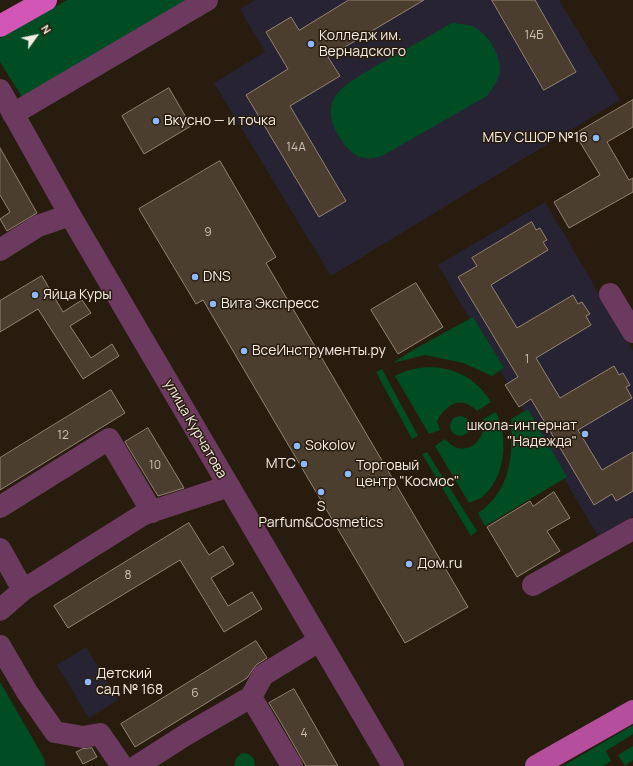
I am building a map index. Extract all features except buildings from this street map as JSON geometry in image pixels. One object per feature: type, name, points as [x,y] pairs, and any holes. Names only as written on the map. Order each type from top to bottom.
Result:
[{"type":"highway","points":[[0,26],[46,0]]},
{"type":"main road","points":[[536,766],[633,711]]},
{"type":"street","points":[[5,105],[207,0]]},
{"type":"street","name":"улица Курчатова","points":[[5,105],[393,766]]},
{"type":"street","points":[[0,250],[38,226],[70,215]]},
{"type":"street","points":[[610,294],[633,332]]},
{"type":"street","points":[[0,507],[109,439],[152,512]]},
{"type":"street","points":[[0,610],[23,590],[144,514],[229,486]]},
{"type":"street","points":[[533,585],[633,529]]},
{"type":"street","points":[[0,549],[23,590]]},
{"type":"street","points":[[138,766],[187,734],[251,698],[264,675],[319,641]]},
{"type":"street","points":[[0,646],[27,692],[55,732],[83,737],[100,734],[122,766]]},
{"type":"street","points":[[251,698],[292,766]]},
{"type":"shaded area","points":[[255,0],[559,0],[620,100],[331,276],[214,83],[265,52],[240,9]]},
{"type":"shaded area","name":"школа-интернат \"Надежда\"","points":[[545,202],[633,351],[633,516],[598,536],[438,265]]},
{"type":"shaded area","name":"Детский сад № 168","points":[[86,647],[118,700],[89,718],[57,665]]},
{"type":"green space","points":[[67,0],[187,0],[22,97],[0,62],[0,38]]},
{"type":"green space","points":[[452,23],[476,28],[487,38],[497,54],[500,71],[497,81],[487,96],[377,158],[362,158],[349,150],[338,136],[332,120],[332,103],[338,93],[346,85],[363,73]]},
{"type":"green space","points":[[473,317],[504,368],[492,376],[463,363],[425,355],[393,363],[411,351]]},
{"type":"green space","points":[[428,367],[447,369],[464,376],[479,387],[491,402],[477,411],[465,403],[449,406],[437,421],[440,430],[429,434],[395,376],[403,372]]},
{"type":"green space","points":[[382,369],[418,436],[412,439],[376,372]]},
{"type":"green space","points":[[528,409],[567,477],[485,526],[478,513],[489,504],[497,494],[508,471],[512,432],[511,419]]},
{"type":"green space","points":[[496,412],[503,434],[504,445],[500,469],[496,480],[489,490],[481,498],[469,503],[435,446],[445,439],[455,447],[468,448],[477,442],[481,437],[484,425],[483,419]]},
{"type":"green space","points":[[460,416],[467,419],[470,426],[467,433],[460,436],[453,433],[450,426],[453,419]]},
{"type":"green space","points":[[427,452],[477,531],[471,536],[422,454]]},
{"type":"green space","points":[[0,682],[44,758],[45,766],[0,766]]},
{"type":"green space","points":[[633,725],[633,734],[606,751],[611,761],[603,766],[563,766]]},
{"type":"green space","points":[[633,746],[633,760],[625,766],[618,755]]},
{"type":"green space","points":[[242,753],[252,756],[255,766],[234,766],[236,758]]},
{"type":"place","name":"Колледж им. Вернадского","points":[[311,44]]},
{"type":"place","name":"Вкусно — и точка","points":[[156,121]]},
{"type":"place","name":"МБУ СШОР №16","points":[[596,138]]},
{"type":"place","name":"DNS","points":[[195,277]]},
{"type":"place","name":"Яйца Куры","points":[[35,295]]},
{"type":"place","name":"Вита Экспресс","points":[[213,304]]},
{"type":"place","name":"ВсеИнструменты.ру","points":[[244,351]]},
{"type":"place","name":"школа-интернат \"Надежда\"","points":[[585,434]]},
{"type":"place","name":"Sokolov","points":[[297,446]]},
{"type":"place","name":"МТС","points":[[304,464]]},
{"type":"place","name":"Торговый центр \"Космос\"","points":[[348,474]]},
{"type":"place","name":"S Parfum&Cosmetics","points":[[321,492]]},
{"type":"place","name":"Дом.ru","points":[[409,564]]},
{"type":"place","name":"Детский сад № 168","points":[[88,682]]}]
